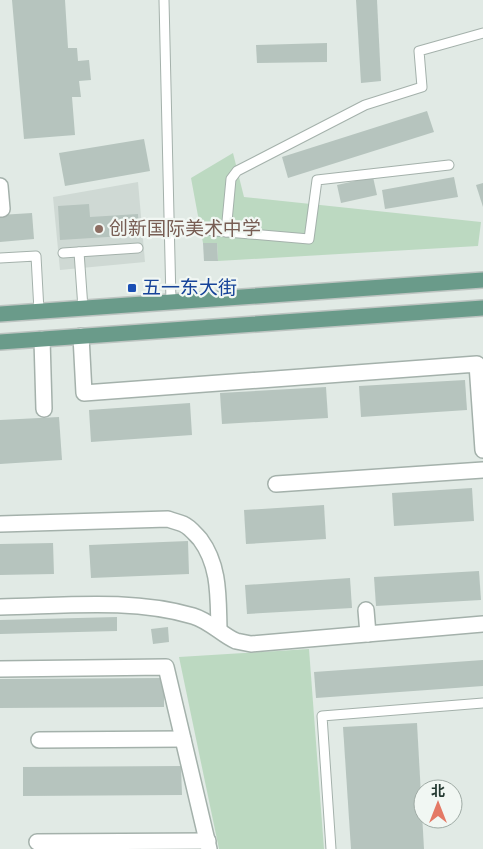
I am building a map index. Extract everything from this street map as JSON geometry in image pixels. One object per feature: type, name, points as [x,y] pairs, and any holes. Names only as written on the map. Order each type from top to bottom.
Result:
[{"type":"main road","points":[[0,314],[483,280]]},
{"type":"main road","points":[[0,342],[483,308]]},
{"type":"street","points":[[0,186],[2,209],[0,210]]},
{"type":"street","points":[[81,336],[84,393],[477,364],[483,450]]},
{"type":"street","points":[[42,339],[44,409]]},
{"type":"street","points":[[276,484],[483,470]]},
{"type":"street","points":[[0,524],[168,519],[183,524],[195,533],[206,547],[213,562],[217,577],[219,629]]},
{"type":"street","points":[[0,607],[105,605],[153,608],[195,616],[235,640],[251,644],[483,624]]},
{"type":"street","points":[[366,610],[368,634]]},
{"type":"street","points":[[0,669],[166,666],[208,845],[37,842]]},
{"type":"street","points":[[39,740],[183,739]]},
{"type":"lane","points":[[164,0],[171,302]]},
{"type":"lane","points":[[226,232],[230,179],[237,171],[365,105],[422,87],[420,51],[483,32]]},
{"type":"lane","points":[[169,227],[309,239],[317,180],[449,165]]},
{"type":"lane","points":[[63,253],[138,248]]},
{"type":"lane","points":[[78,252],[83,308]]},
{"type":"lane","points":[[0,258],[36,256],[39,311]]},
{"type":"lane","points":[[331,849],[322,716],[483,703]]},
{"type":"shaded area","name":"创新国际美术中学","points":[[138,182],[145,262],[60,270],[53,197]]},
{"type":"green space","points":[[233,153],[244,197],[481,222],[478,246],[218,261],[217,243],[203,243],[191,178]]},
{"type":"green space","points":[[309,649],[324,849],[219,849],[179,657]]},
{"type":"building","points":[[12,0],[65,0],[68,48],[77,48],[78,61],[89,60],[91,80],[79,81],[81,97],[72,97],[75,135],[24,139]]},
{"type":"building","points":[[356,0],[377,0],[381,81],[361,83]]},
{"type":"building","points":[[327,43],[327,62],[257,63],[256,45]]},
{"type":"building","points":[[427,111],[434,132],[288,178],[282,157]]},
{"type":"building","points":[[144,139],[150,171],[65,186],[59,153]]},
{"type":"building","points":[[373,177],[377,195],[341,203],[337,185]]},
{"type":"building","points":[[454,177],[458,197],[385,209],[382,190]]},
{"type":"building","points":[[483,183],[483,207],[476,185]]},
{"type":"building","points":[[89,204],[90,217],[138,214],[139,235],[60,240],[58,206]]},
{"type":"building","points":[[32,213],[34,239],[0,242],[0,215]]},
{"type":"building","points":[[203,243],[217,243],[218,261],[204,261]]},
{"type":"building","points":[[465,380],[467,410],[361,417],[359,386]]},
{"type":"building","points":[[326,387],[328,418],[222,424],[220,393]]},
{"type":"building","points":[[190,403],[192,435],[91,442],[89,410]]},
{"type":"building","points":[[59,417],[62,460],[0,464],[0,420]]},
{"type":"building","points":[[472,488],[474,521],[394,526],[392,493]]},
{"type":"building","points":[[324,505],[326,539],[246,544],[244,510]]},
{"type":"building","points":[[188,541],[189,574],[91,578],[89,545]]},
{"type":"building","points":[[53,543],[54,574],[0,575],[0,544]]},
{"type":"building","points":[[479,571],[481,600],[376,606],[374,577]]},
{"type":"building","points":[[350,578],[352,608],[247,614],[245,585]]},
{"type":"building","points":[[117,617],[117,631],[0,634],[0,620]]},
{"type":"building","points":[[168,627],[169,642],[153,644],[151,629]]},
{"type":"building","points":[[483,660],[483,686],[316,698],[314,672]]},
{"type":"building","points":[[164,678],[164,707],[0,708],[0,679]]},
{"type":"building","points":[[417,723],[420,779],[413,779],[413,829],[423,829],[424,849],[351,849],[343,727]]},
{"type":"building","points":[[181,766],[182,795],[23,796],[23,767]]},
{"type":"place","name":"创新国际美术中学","points":[[99,229]]},
{"type":"place","name":"五一东大街","points":[[132,288]]}]
